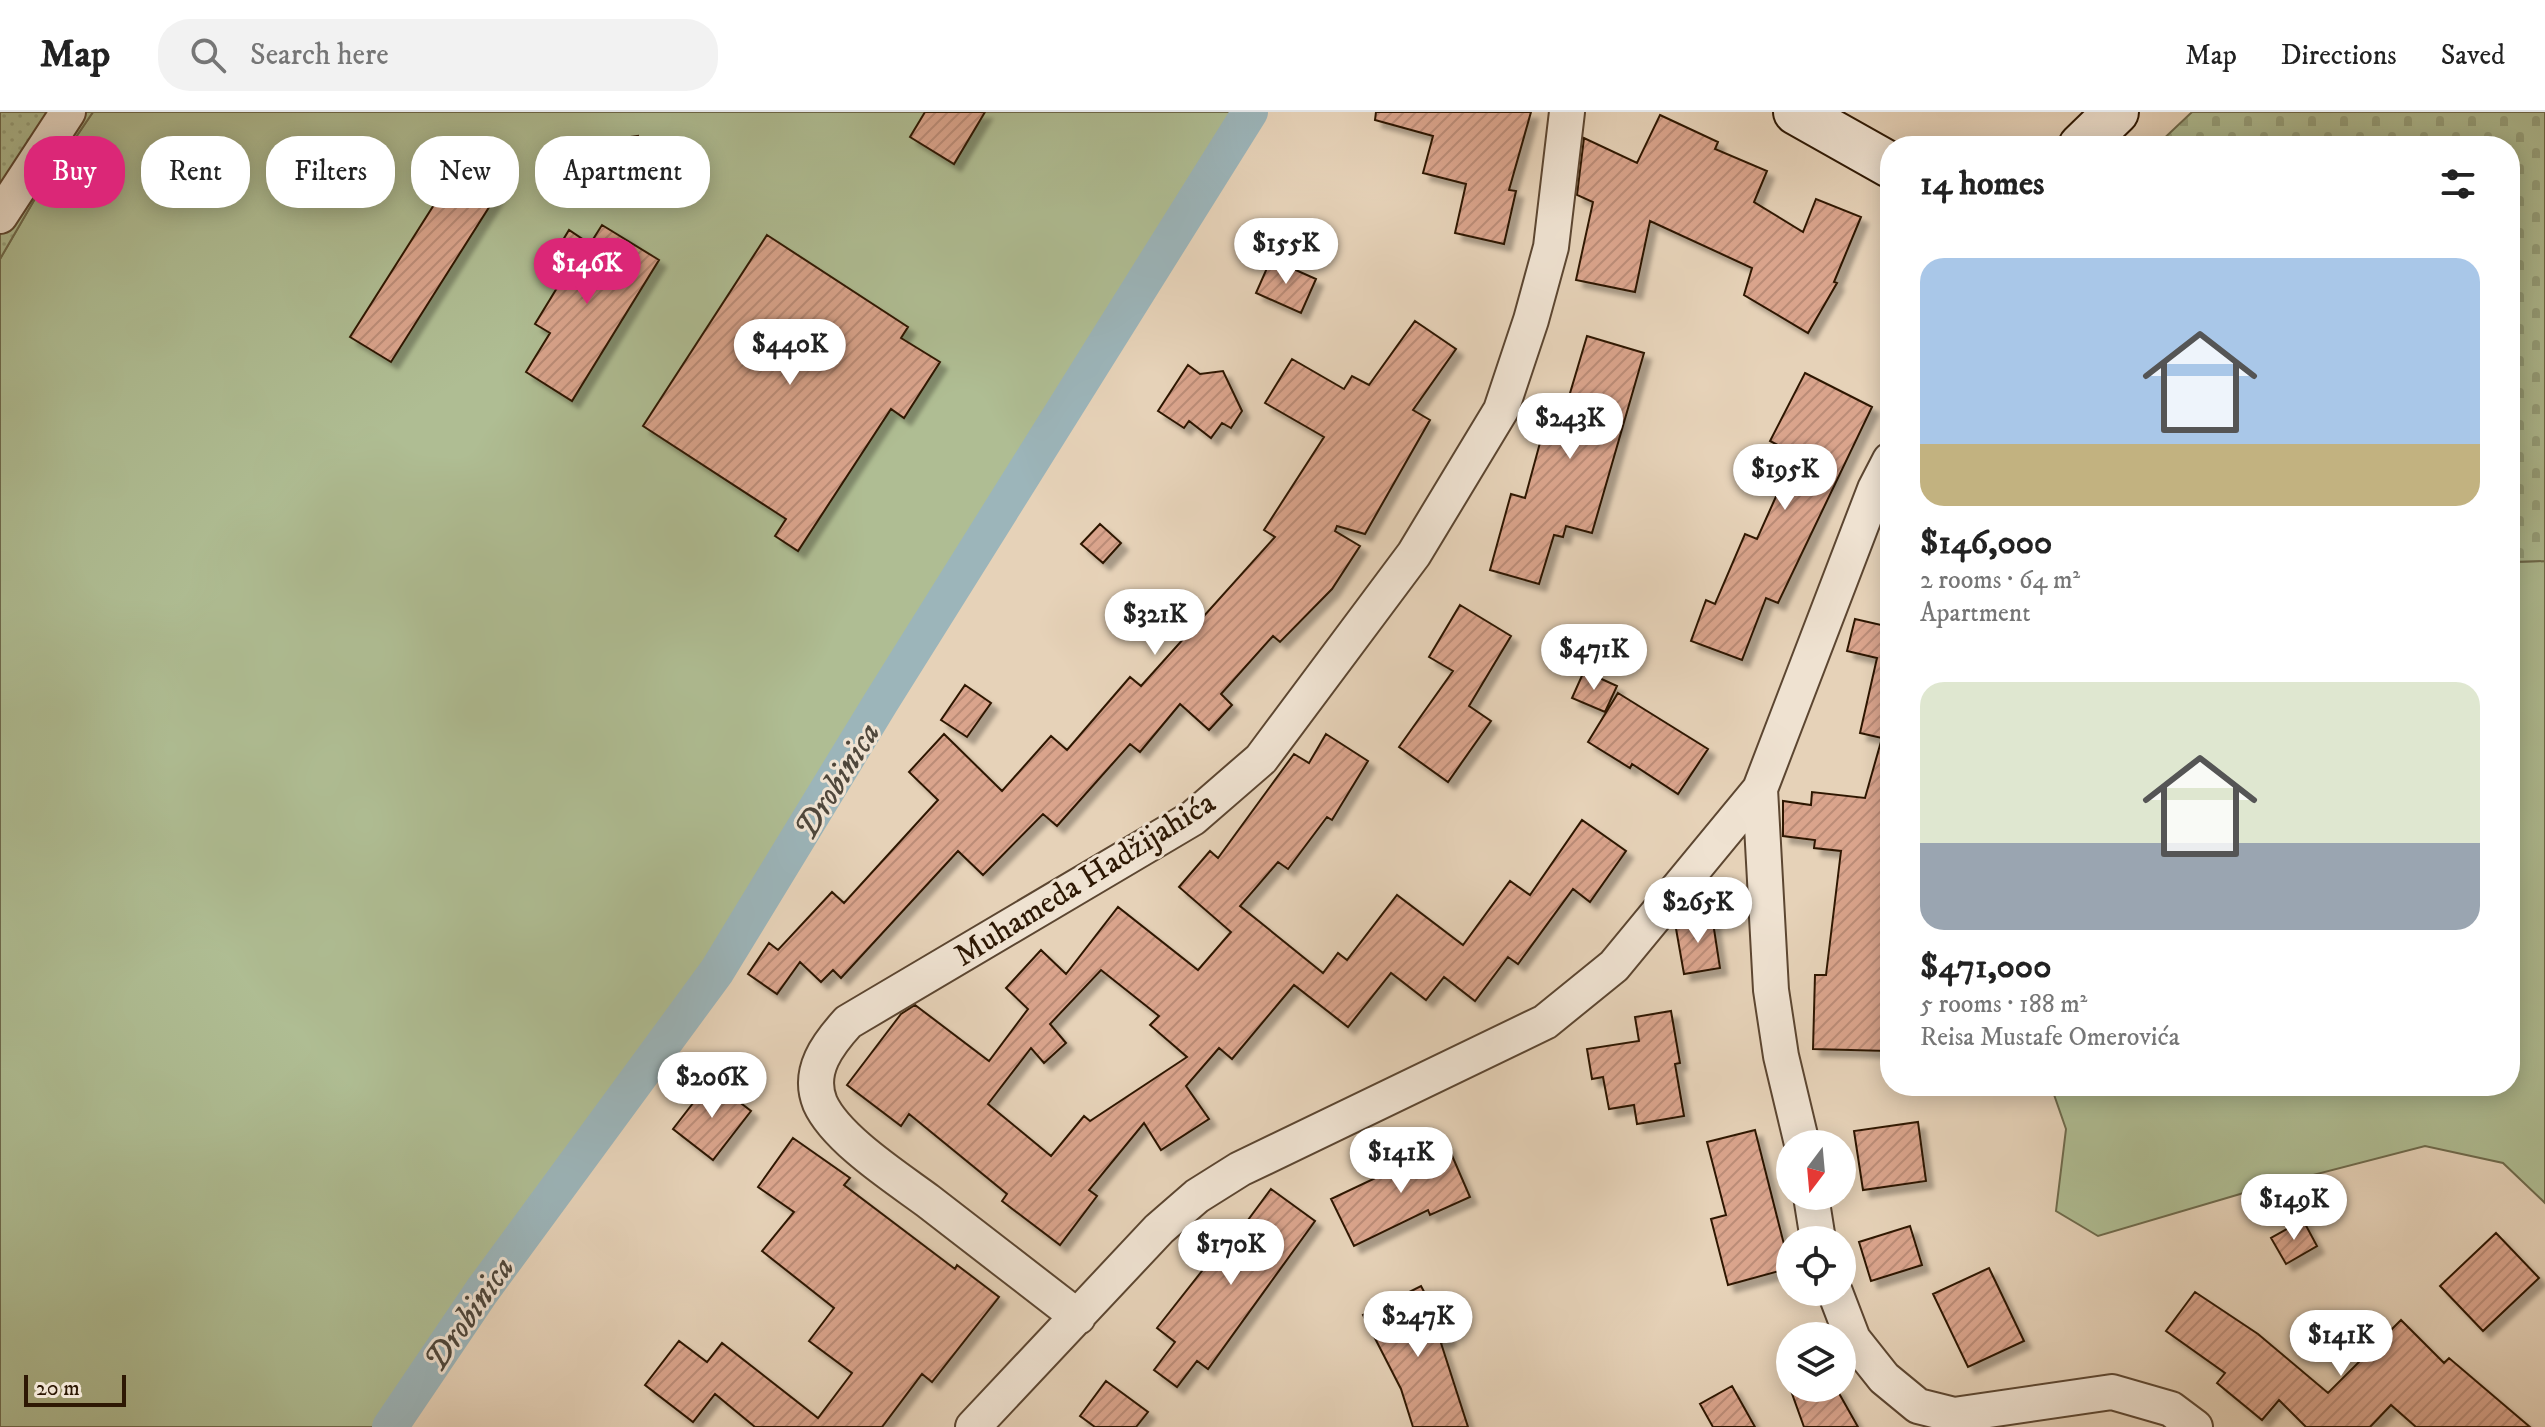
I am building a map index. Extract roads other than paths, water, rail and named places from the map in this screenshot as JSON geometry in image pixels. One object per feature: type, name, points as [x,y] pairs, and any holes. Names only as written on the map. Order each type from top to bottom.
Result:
[{"type":"street","points":[[0,216],[68,112]]},
{"type":"street","name":"Muhameda Hadžijahića","points":[[1078,1317],[876,1162],[840,1129],[821,1104],[815,1079],[820,1060],[848,1022],[1193,818],[1261,759],[1414,554],[1501,410],[1551,247],[1567,112]]},
{"type":"street","points":[[1796,112],[1880,159]]},
{"type":"street","points":[[2091,136],[2116,112]]},
{"type":"street","points":[[973,1427],[1159,1229],[1197,1196],[1229,1176],[1545,1022],[1614,966],[1760,789],[1880,482]]},
{"type":"street","points":[[1760,789],[1771,990],[1781,1056],[1799,1130]]},
{"type":"street","points":[[1840,1306],[1853,1339],[1884,1378],[1918,1406],[1954,1415],[2112,1392],[2171,1409],[2195,1427]]},
{"type":"waterway","name":"Drobinica","points":[[390,1427],[482,1291],[717,971],[881,702],[1250,112]]}]
